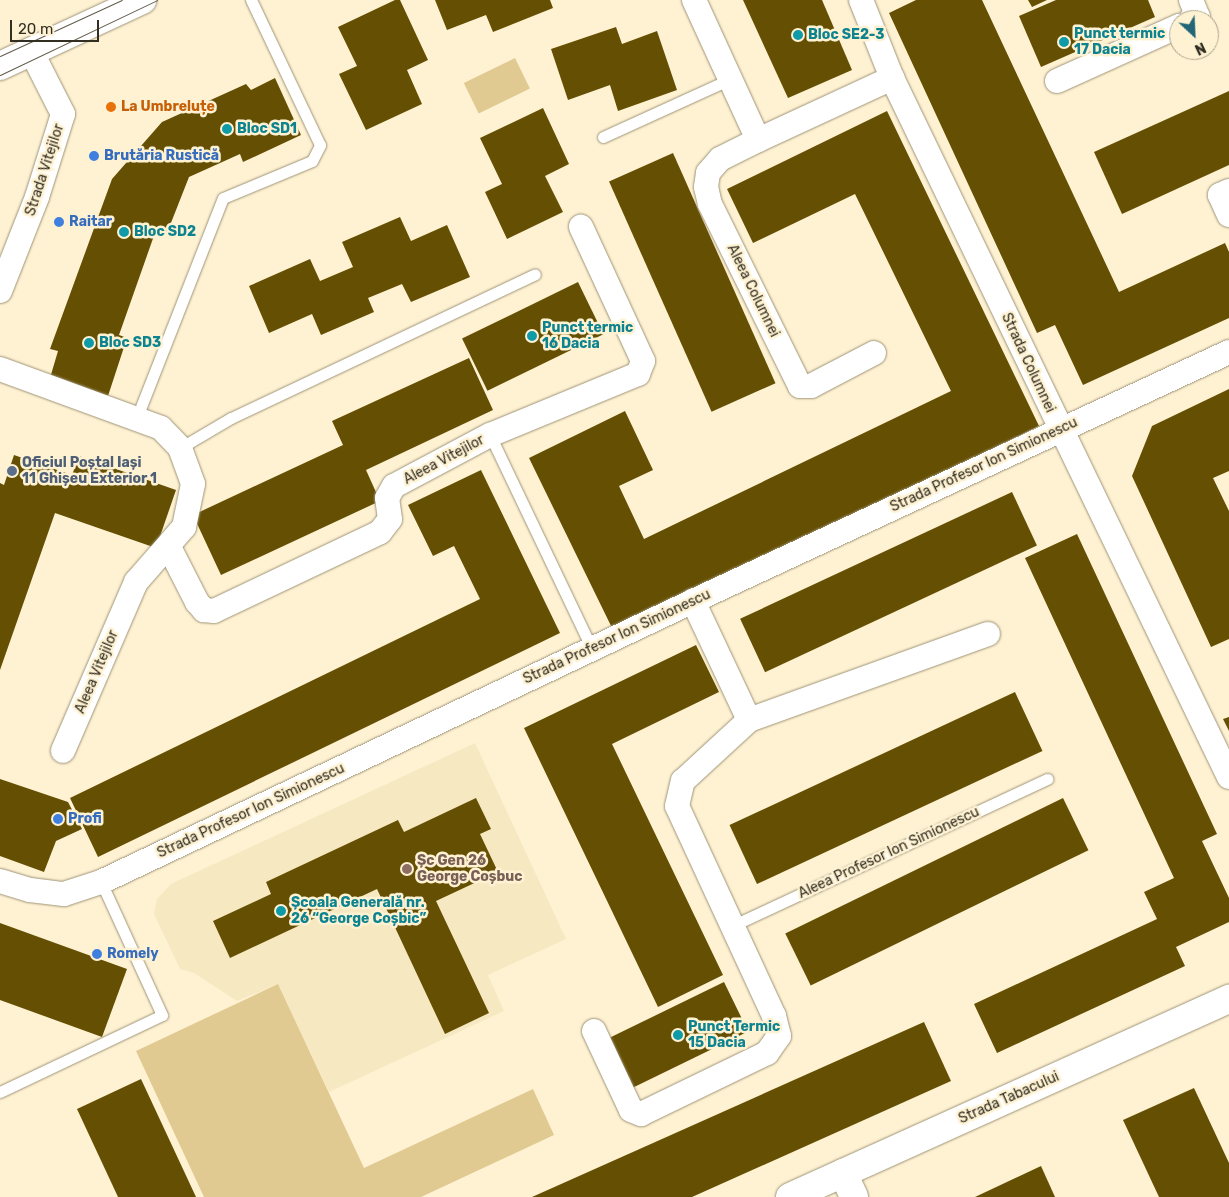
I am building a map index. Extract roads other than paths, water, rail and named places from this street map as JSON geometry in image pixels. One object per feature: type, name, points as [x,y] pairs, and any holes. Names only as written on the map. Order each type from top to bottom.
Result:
[{"type":"street","points":[[0,66],[142,0]]},
{"type":"street","points":[[694,0],[758,140]]},
{"type":"street","name":"Strada Columnei","points":[[861,0],[892,78],[1060,430],[1229,777]]},
{"type":"street","points":[[1057,82],[1169,31]]},
{"type":"street","name":"Strada Vitejilor","points":[[0,291],[37,197],[63,114],[31,51]]},
{"type":"street","name":"Aleea Columnei","points":[[874,353],[811,386],[800,386],[710,204],[706,187],[708,172],[720,160],[758,140],[892,78]]},
{"type":"street","points":[[1229,191],[1220,196],[1229,216]]},
{"type":"street","name":"Aleea Vitejilor","points":[[169,547],[198,602],[204,610],[214,610],[380,532],[390,519],[387,498],[394,486],[490,435],[638,374],[643,361],[581,227]]},
{"type":"street","name":"Strada Profesor Ion Simionescu","points":[[0,882],[30,890],[64,894],[101,882],[693,601],[1229,352]]},
{"type":"street","name":"Aleea Vitejilor","points":[[0,369],[137,417],[161,428],[180,448],[193,484],[184,527],[169,547],[136,582],[62,751]]},
{"type":"street","points":[[693,601],[749,720]]},
{"type":"street","points":[[594,1031],[631,1110],[641,1114],[767,1053],[779,1036],[779,1027],[680,812],[678,792],[683,781],[749,720],[988,634]]},
{"type":"street","name":"Strada Tabacului","points":[[790,1197],[848,1185],[1229,999]]},
{"type":"lane","points":[[137,417],[223,198],[312,161],[320,145],[251,0]]},
{"type":"lane","points":[[603,137],[730,80]]},
{"type":"lane","points":[[180,448],[230,418],[535,274]]},
{"type":"lane","points":[[490,435],[592,649]]},
{"type":"lane","name":"Aleea Profesor Ion Simionescu","points":[[732,926],[1047,779]]},
{"type":"lane","points":[[0,1092],[162,1015],[101,882]]},
{"type":"tram line","points":[[0,56],[122,0]]},
{"type":"tram line","points":[[0,75],[157,0]]},
{"type":"place","name":"Bloc SE2-3","points":[[798,35]]},
{"type":"place","name":"Punct termic 17 Dacia","points":[[1064,42]]},
{"type":"place","name":"La Umbreluțe","points":[[111,107]]},
{"type":"place","name":"Bloc SD1","points":[[227,129]]},
{"type":"place","name":"Brutăria Rustică","points":[[94,156]]},
{"type":"place","name":"Raitar","points":[[59,222]]},
{"type":"place","name":"Bloc SD2","points":[[124,232]]},
{"type":"place","name":"Punct termic 16 Dacia","points":[[532,336]]},
{"type":"place","name":"Bloc SD3","points":[[89,343]]},
{"type":"place","name":"Oficiul Poștal Iași 11 Ghișeu Exterior 1","points":[[12,471]]},
{"type":"place","name":"Profi","points":[[58,819]]},
{"type":"place","name":"Șc Gen 26 George Coșbuc","points":[[407,869]]},
{"type":"place","name":"Școala Generală nr. 26 “George Coșbic”","points":[[281,911]]},
{"type":"place","name":"Romely","points":[[97,954]]},
{"type":"place","name":"Punct Termic 15 Dacia","points":[[678,1035]]}]
